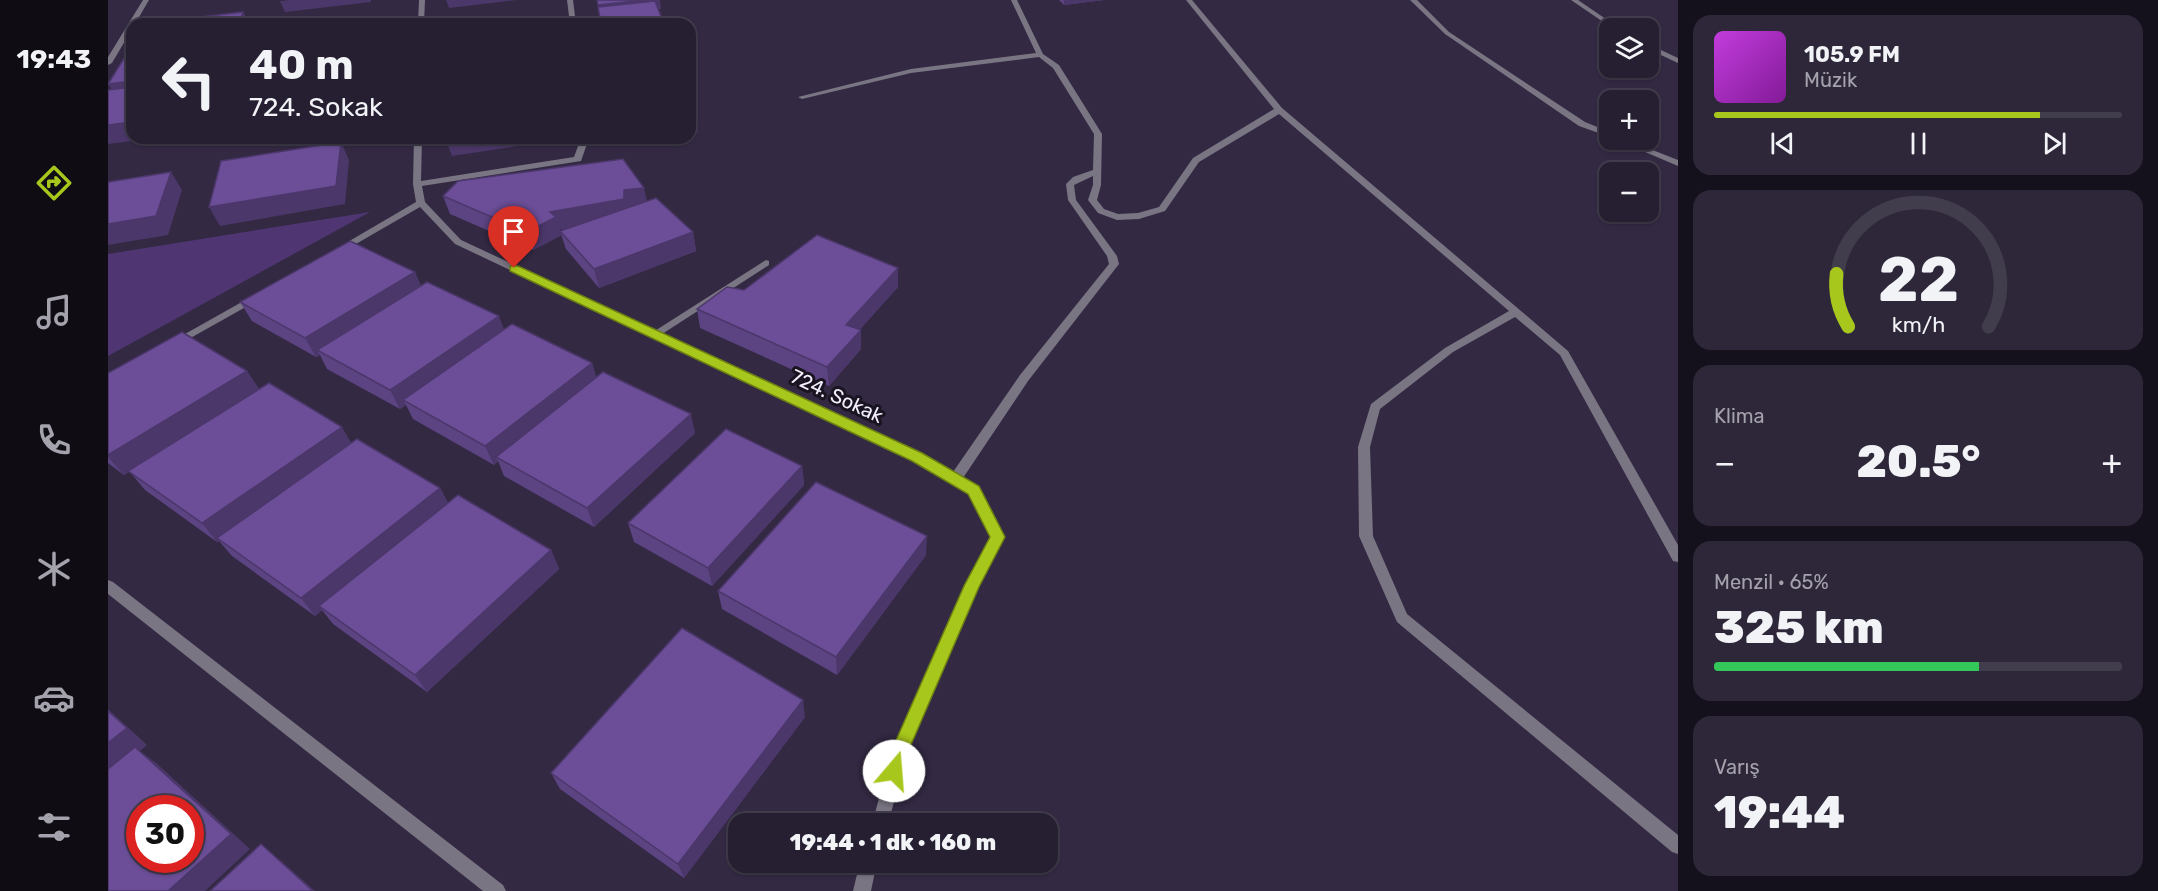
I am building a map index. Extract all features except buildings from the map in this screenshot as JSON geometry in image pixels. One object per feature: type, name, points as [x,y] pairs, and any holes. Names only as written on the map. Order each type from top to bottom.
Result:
[{"type":"street","points":[[135,18],[146,0]]},
{"type":"street","points":[[421,18],[422,0]]},
{"type":"street","points":[[570,0],[572,18]]},
{"type":"street","points":[[1014,0],[1040,55],[1056,67],[1098,134],[1097,185],[1092,200],[1101,211],[1117,217],[1139,216],[1162,209],[1196,160],[1279,110]]},
{"type":"street","points":[[1189,0],[1279,110],[1564,353],[1678,557]]},
{"type":"street","points":[[1413,0],[1447,33],[1582,124],[1599,131]]},
{"type":"street","points":[[1574,0],[1601,18]]},
{"type":"street","points":[[108,63],[126,33]]},
{"type":"street","points":[[1659,52],[1678,61]]},
{"type":"street","points":[[802,96],[911,71],[1040,55]]},
{"type":"street","points":[[327,256],[421,203],[417,184],[418,144]]},
{"type":"street","points":[[417,184],[578,159],[583,144]]},
{"type":"street","points":[[1646,150],[1678,163]]},
{"type":"street","points":[[955,479],[1024,378],[1114,264],[1112,256],[1072,200],[1070,184],[1076,178],[1097,171]]},
{"type":"street","name":"724. Sokak","points":[[421,203],[458,242],[917,457],[974,490],[998,537],[972,586],[898,754],[883,813]]},
{"type":"street","points":[[654,334],[766,263]]},
{"type":"street","points":[[160,351],[265,292]]},
{"type":"street","points":[[1515,312],[1449,350],[1375,407],[1364,447],[1366,536],[1402,618],[1678,846]]},
{"type":"street","points":[[108,586],[497,891]]},
{"type":"street","points":[[862,891],[866,873]]},
{"type":"shaded area","points":[[370,212],[108,356],[108,254]]},
{"type":"route","points":[[514,268],[917,457],[974,490],[998,537],[972,586],[898,754],[894,771]]}]
